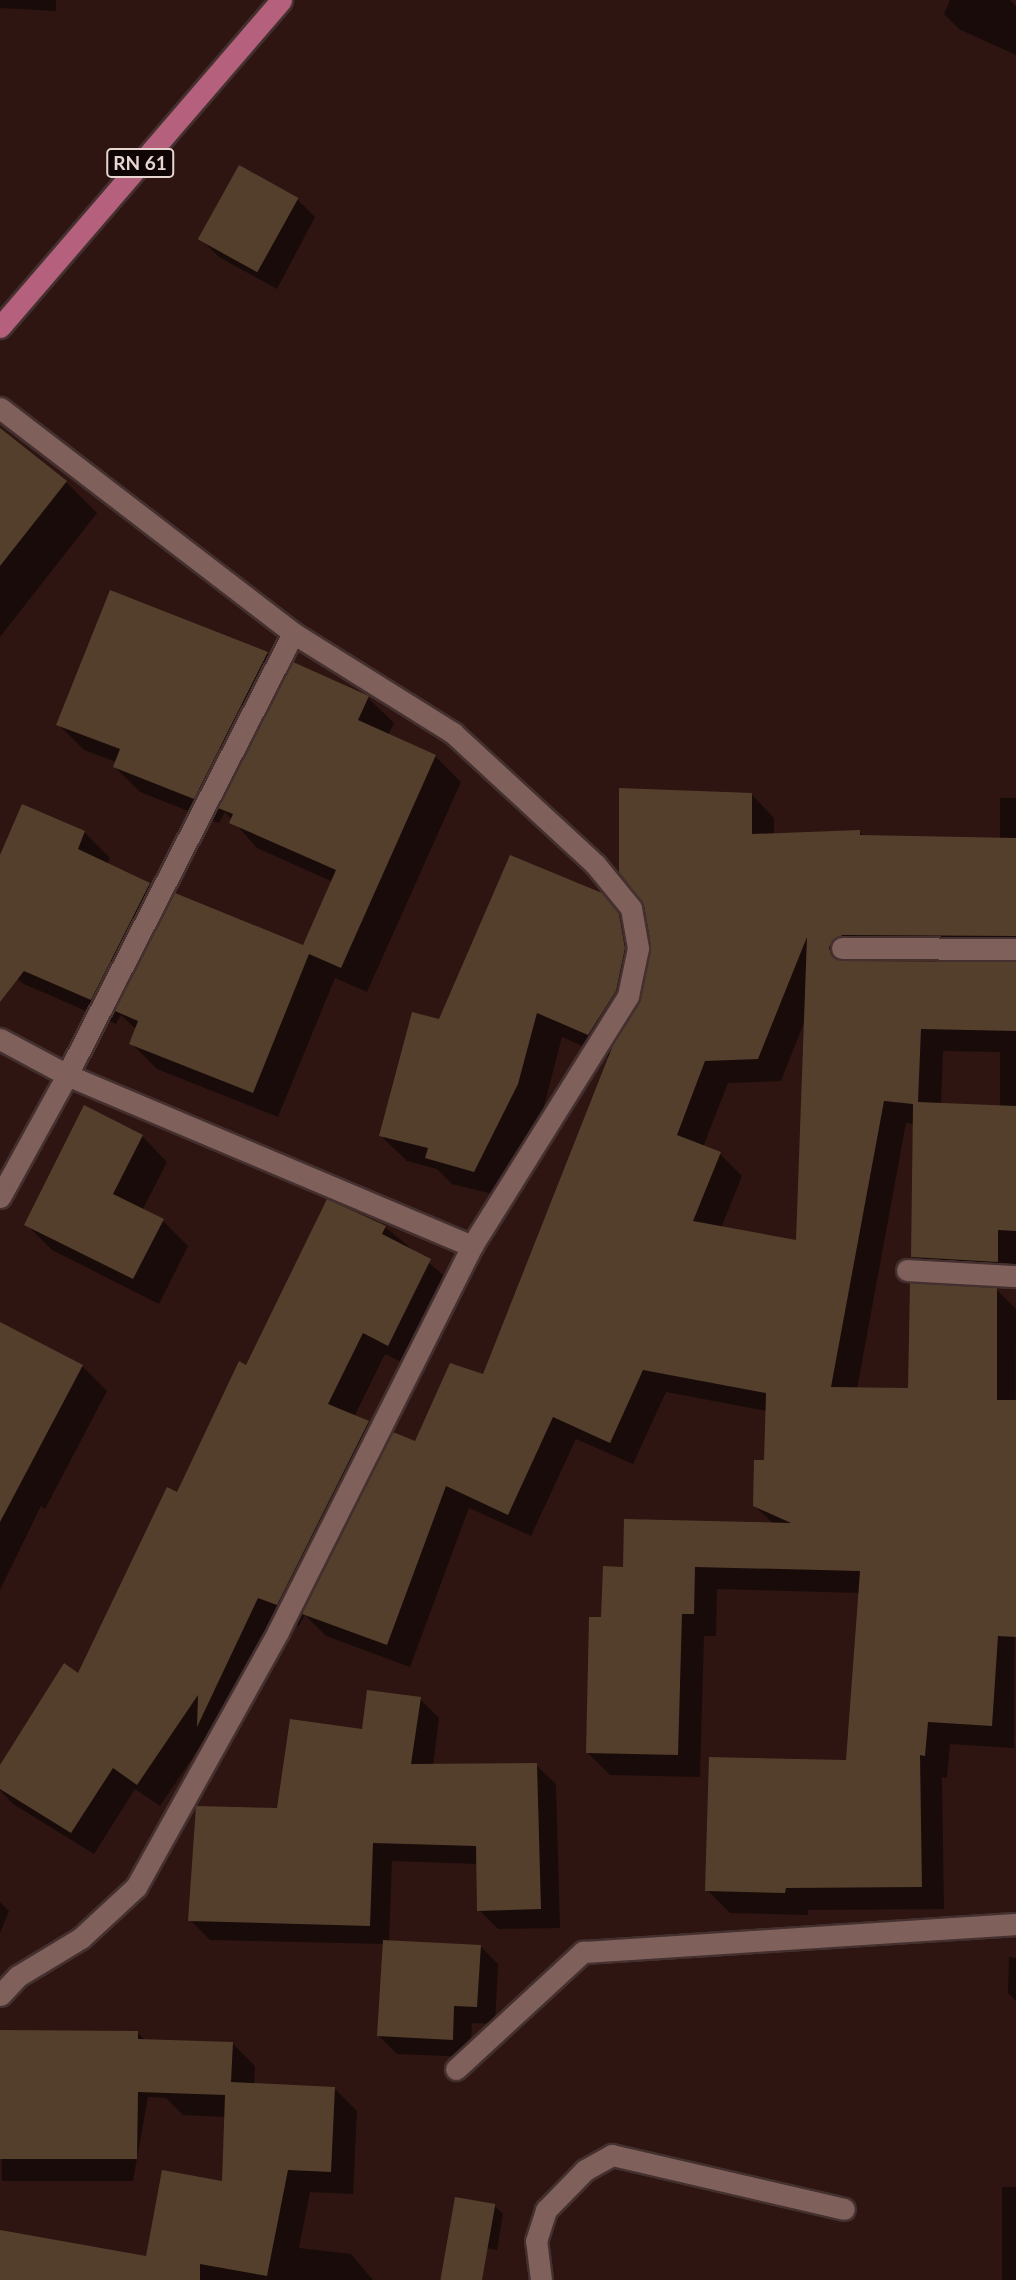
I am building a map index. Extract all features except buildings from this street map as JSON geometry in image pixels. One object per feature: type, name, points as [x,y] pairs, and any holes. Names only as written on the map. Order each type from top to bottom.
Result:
[{"type":"main road","name":"RN 61","points":[[0,327],[281,0]]},
{"type":"street","points":[[0,408],[293,633],[453,733],[595,864],[631,908],[638,948],[628,996],[472,1246],[278,1632],[136,1887],[82,1938],[18,1976],[0,1995]]},
{"type":"street","points":[[0,1197],[68,1075],[293,633]]},
{"type":"street","points":[[842,948],[1016,949]]},
{"type":"street","points":[[0,1040],[68,1075],[472,1246]]},
{"type":"street","points":[[907,1270],[1016,1276]]},
{"type":"street","points":[[456,2069],[583,1952],[1016,1924]]},
{"type":"street","points":[[541,2280],[536,2241],[546,2210],[585,2170],[612,2155],[844,2209]]}]
